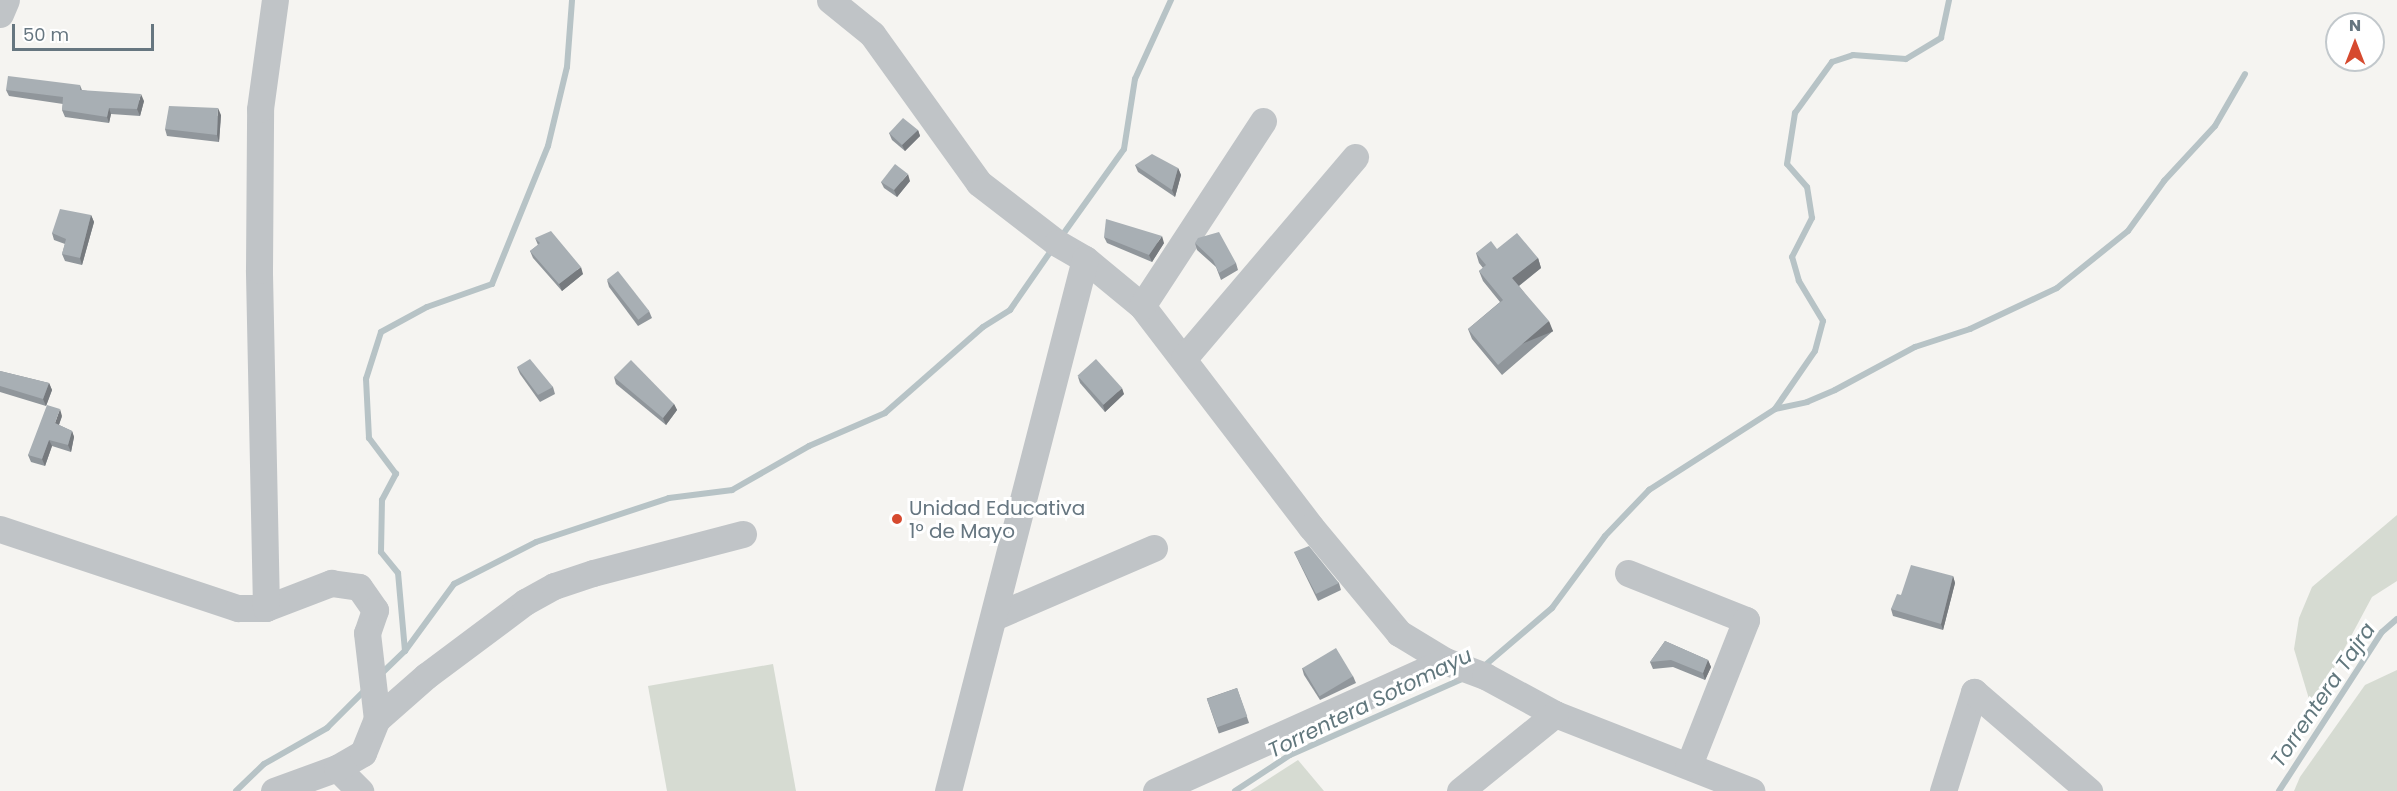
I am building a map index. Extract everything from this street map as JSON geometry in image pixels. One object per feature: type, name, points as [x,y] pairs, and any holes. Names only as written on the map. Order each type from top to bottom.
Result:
[{"type":"street","points":[[0,14],[6,0]]},
{"type":"street","points":[[266,608],[259,270],[260,109],[275,0]]},
{"type":"street","points":[[830,0],[872,34],[979,183],[1057,243],[1085,259],[1142,306],[1311,527],[1399,633],[1554,714],[1689,765],[1713,784],[1751,791]]},
{"type":"street","points":[[1142,306],[1263,121]]},
{"type":"street","points":[[1184,358],[1355,157]]},
{"type":"street","points":[[948,791],[996,616],[1085,259]]},
{"type":"street","points":[[0,529],[238,608],[266,608],[331,583],[358,587],[375,610],[367,633],[377,719]]},
{"type":"street","points":[[274,791],[337,768],[363,753],[377,719],[470,642],[554,586],[743,534]]},
{"type":"street","points":[[996,616],[1154,548]]},
{"type":"street","points":[[1628,573],[1746,620],[1689,765]]},
{"type":"street","points":[[1156,791],[1464,668]]},
{"type":"street","points":[[1943,791],[1974,692],[2089,791]]},
{"type":"street","points":[[1460,791],[1554,714]]},
{"type":"street","points":[[337,768],[360,791]]},
{"type":"shaded area","points":[[2397,515],[2397,581],[2372,597],[2312,709],[2294,649],[2299,618],[2312,587]]},
{"type":"shaded area","points":[[773,664],[796,791],[667,791],[648,686]]},
{"type":"shaded area","points":[[2397,670],[2397,791],[2294,791],[2300,777],[2365,685]]},
{"type":"shaded area","points":[[1298,760],[1324,791],[1250,791]]},
{"type":"building","points":[[8,76],[80,85],[80,90],[141,94],[137,109],[109,108],[107,117],[62,110],[63,97],[6,90]]},
{"type":"building","points":[[169,106],[218,108],[217,135],[165,129]]},
{"type":"building","points":[[903,118],[918,130],[902,145],[889,133]]},
{"type":"building","points":[[1152,154],[1178,168],[1172,190],[1135,165]]},
{"type":"building","points":[[895,164],[908,174],[894,190],[881,182]]},
{"type":"building","points":[[60,209],[91,215],[80,258],[62,254],[66,239],[52,233]]},
{"type":"building","points":[[1106,219],[1162,236],[1149,255],[1104,237]]},
{"type":"building","points":[[551,231],[581,267],[559,284],[530,251],[540,243],[535,238]]},
{"type":"building","points":[[1219,232],[1236,263],[1219,273],[1213,260],[1195,243],[1198,238]]},
{"type":"building","points":[[1517,233],[1538,258],[1512,278],[1549,321],[1498,365],[1468,329],[1503,300],[1479,271],[1486,265],[1476,253],[1491,241],[1497,249]]},
{"type":"building","points":[[618,271],[649,311],[638,320],[607,280]]},
{"type":"building","points":[[530,359],[553,387],[538,395],[517,367]]},
{"type":"building","points":[[1096,359],[1122,388],[1104,405],[1077,376]]},
{"type":"building","points":[[631,360],[674,404],[663,418],[614,377]]},
{"type":"building","points":[[0,371],[49,383],[43,399],[0,386]]},
{"type":"building","points":[[47,405],[60,409],[55,423],[72,431],[68,445],[49,440],[42,459],[28,455]]},
{"type":"building","points":[[1309,546],[1339,583],[1316,594],[1294,552]]},
{"type":"building","points":[[1911,565],[1953,576],[1941,624],[1891,609],[1897,594],[1901,595]]},
{"type":"building","points":[[1665,641],[1708,660],[1703,673],[1671,660],[1650,662]]},
{"type":"building","points":[[1336,648],[1353,676],[1320,696],[1303,668]]},
{"type":"building","points":[[1237,688],[1247,716],[1217,727],[1207,699]]},
{"type":"waterway","points":[[405,651],[398,573],[381,552],[382,500],[396,474],[369,438],[366,379],[381,332],[427,307],[492,284],[548,146],[567,67],[572,0]]},
{"type":"waterway","points":[[1061,237],[1124,149],[1135,79],[1171,0]]},
{"type":"waterway","name":"Torrentera Sotomayu","points":[[1483,667],[1552,608],[1605,536],[1649,490],[1775,409],[1815,351],[1823,321],[1799,281],[1792,257],[1812,218],[1807,187],[1787,164],[1795,113],[1832,62],[1853,55],[1906,59],[1941,38],[1949,0]]},
{"type":"waterway","points":[[1775,409],[1807,402],[1835,390],[1915,347],[1970,329],[2057,288],[2128,231],[2164,181],[2215,126],[2245,74]]},
{"type":"waterway","points":[[380,675],[405,651],[454,584],[536,542],[669,498],[732,490],[809,446],[885,413],[983,327],[1010,310],[1053,248]]},
{"type":"waterway","name":"Torrentera Tajra","points":[[2279,791],[2382,632],[2397,619]]},
{"type":"waterway","name":"Torrentera Sotomayu","points":[[1235,791],[1290,755],[1467,677]]},
{"type":"waterway","points":[[236,791],[264,764],[327,728],[366,689]]},
{"type":"place","name":"Unidad Educativa 1° de Mayo","points":[[897,519]]}]
